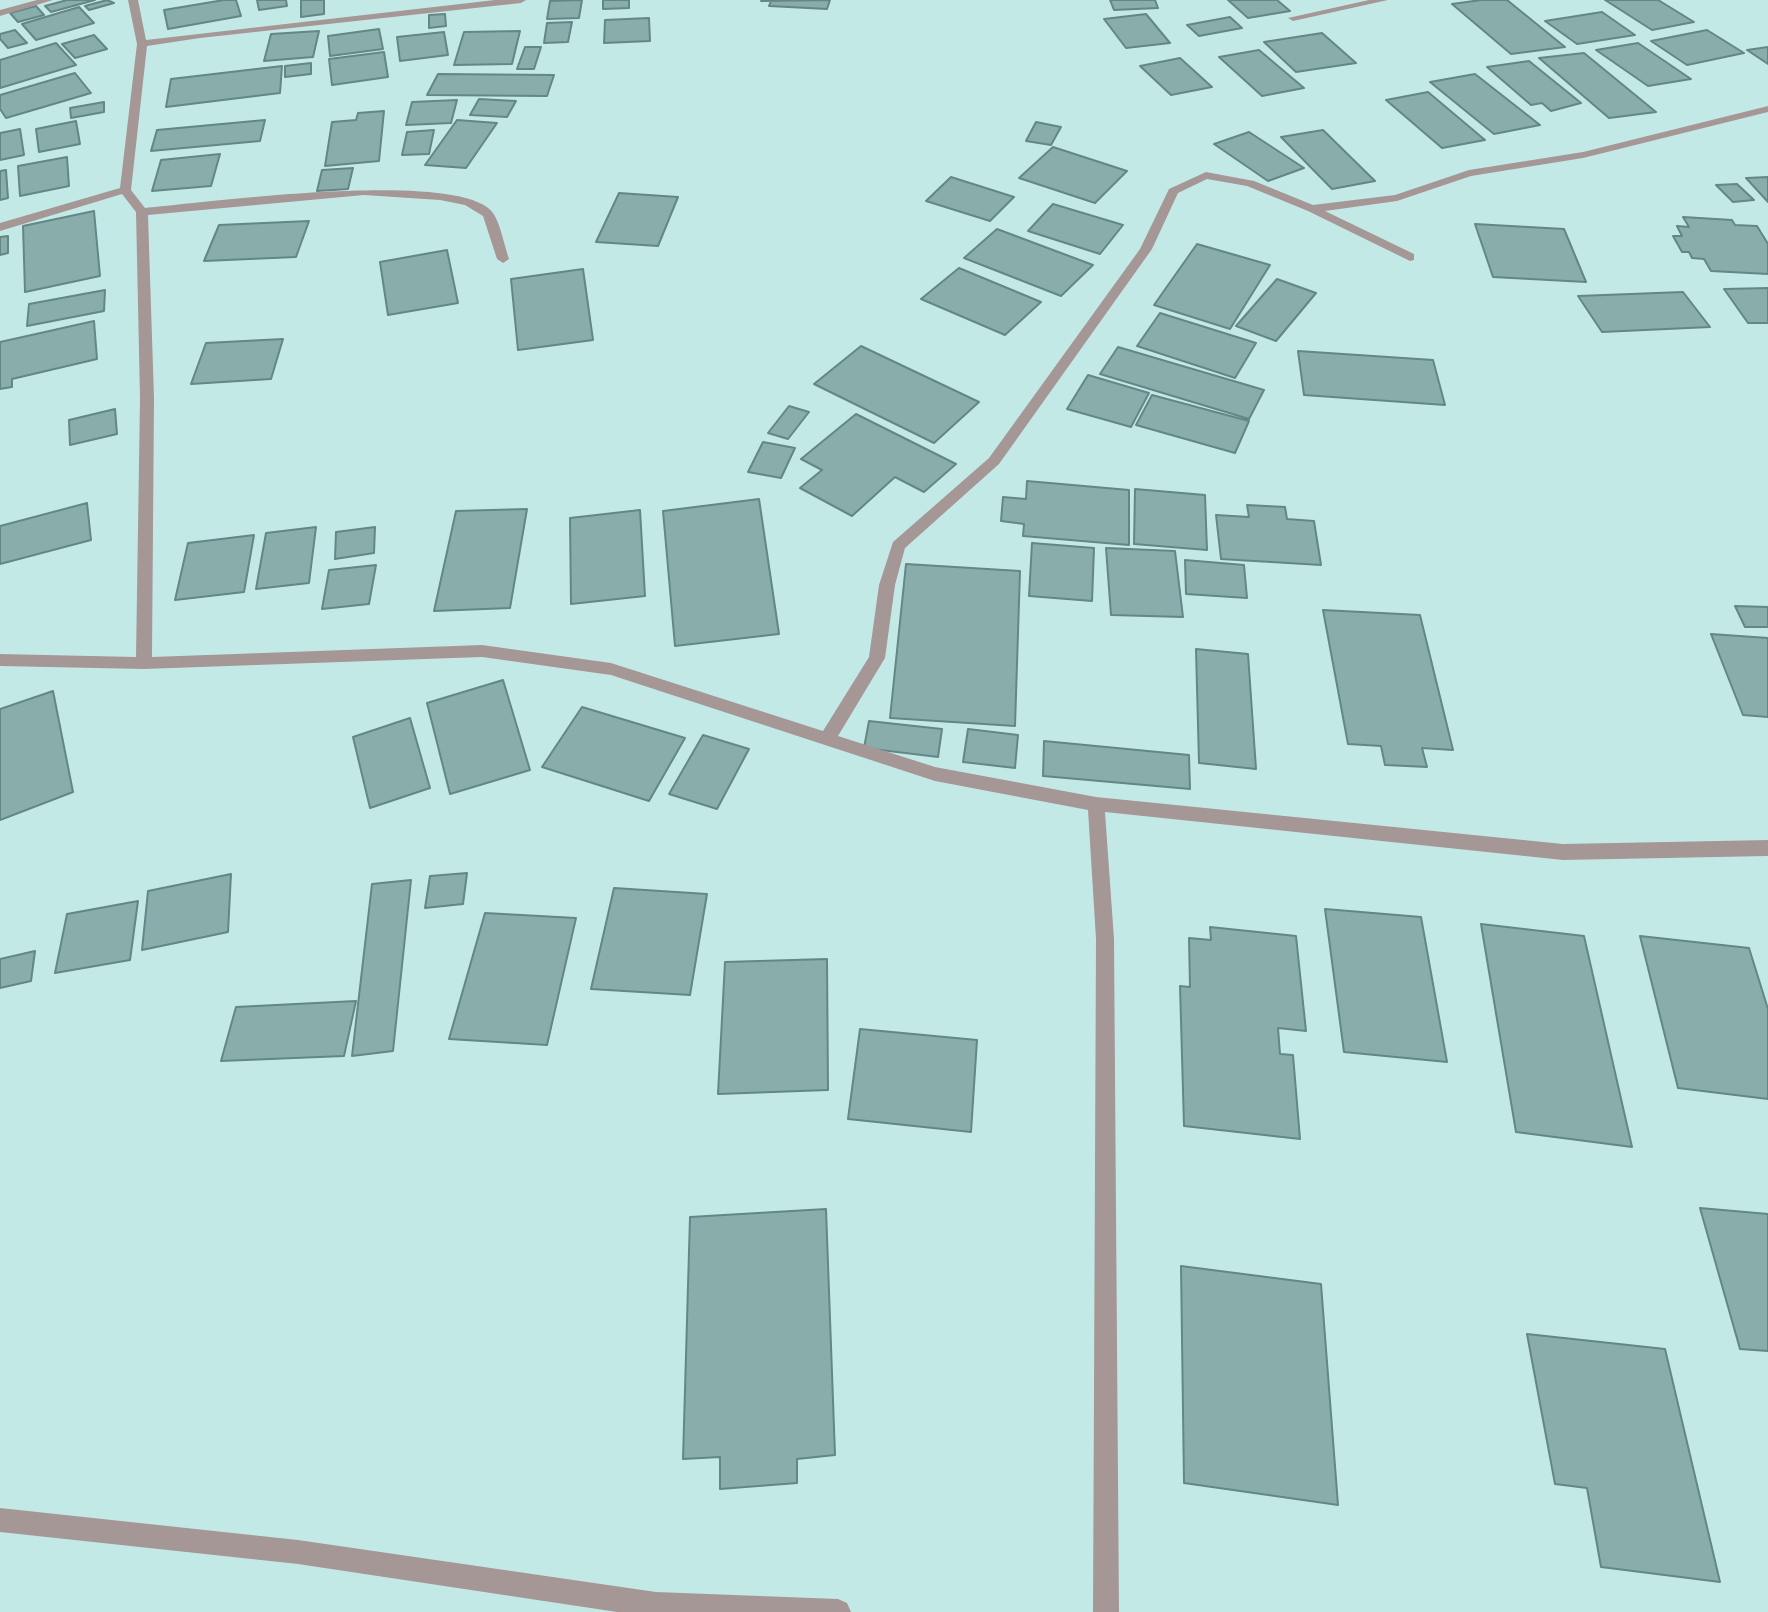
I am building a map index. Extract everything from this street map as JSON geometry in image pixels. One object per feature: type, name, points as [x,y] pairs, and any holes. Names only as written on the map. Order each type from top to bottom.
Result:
[{"type":"street","points":[[0,13],[48,0]]},
{"type":"street","points":[[132,0],[142,44],[125,190],[142,212],[147,398],[144,663]]},
{"type":"street","points":[[142,44],[200,35],[521,0]]},
{"type":"street","points":[[1293,18],[1383,0]]},
{"type":"street","points":[[1312,209],[1397,198],[1469,173],[1583,155],[1768,109]]},
{"type":"street","points":[[828,738],[877,658],[887,585],[898,546],[994,461],[1146,249],[1173,191],[1206,176],[1250,183],[1312,209],[1410,257]]},
{"type":"street","points":[[0,227],[125,190]]},
{"type":"street","points":[[142,212],[364,192],[440,197],[468,202],[488,214],[503,259]]},
{"type":"street","points":[[0,660],[144,663],[482,651],[611,670],[935,774],[1096,804],[1563,852],[1768,848]]},
{"type":"street","points":[[1096,804],[1105,953],[1106,1612]]},
{"type":"street","points":[[0,1520],[298,1552],[656,1605],[838,1612]]},
{"type":"building","points":[[67,0],[95,0],[51,12],[45,6]]},
{"type":"building","points":[[107,0],[114,3],[89,10],[85,6]]},
{"type":"building","points":[[236,0],[241,16],[168,29],[164,10]]},
{"type":"building","points":[[257,0],[286,0],[287,6],[259,10]]},
{"type":"building","points":[[301,0],[324,0],[324,14],[301,17]]},
{"type":"building","points":[[582,0],[579,18],[547,19],[550,1]]},
{"type":"building","points":[[603,0],[629,0],[629,8],[603,9]]},
{"type":"building","points":[[830,0],[827,9],[769,6],[771,1],[761,1]]},
{"type":"building","points":[[1110,0],[1155,0],[1158,8],[1114,10]]},
{"type":"building","points":[[1228,0],[1277,0],[1290,11],[1248,18]]},
{"type":"building","points":[[1507,0],[1565,47],[1511,54],[1452,4]]},
{"type":"building","points":[[1605,0],[1658,0],[1694,22],[1652,30]]},
{"type":"building","points":[[36,6],[44,15],[18,22],[10,13]]},
{"type":"building","points":[[79,7],[94,23],[36,40],[22,24]]},
{"type":"building","points":[[1602,12],[1635,35],[1577,44],[1545,21]]},
{"type":"building","points":[[445,14],[446,26],[429,28],[429,15]]},
{"type":"building","points":[[1146,14],[1170,43],[1126,48],[1104,19]]},
{"type":"building","points":[[1230,17],[1242,28],[1199,36],[1187,25]]},
{"type":"building","points":[[649,18],[650,41],[604,43],[605,20]]},
{"type":"building","points":[[572,22],[568,42],[544,43],[547,23]]},
{"type":"building","points":[[379,29],[383,49],[330,56],[328,36]]},
{"type":"building","points":[[15,30],[27,43],[8,48],[0,39],[0,34]]},
{"type":"building","points":[[1707,30],[1744,53],[1687,65],[1651,41]]},
{"type":"building","points":[[319,31],[313,57],[264,61],[271,34]]},
{"type":"building","points":[[520,31],[512,64],[454,65],[464,32]]},
{"type":"building","points":[[444,32],[448,55],[400,61],[397,37]]},
{"type":"building","points":[[1322,33],[1356,63],[1296,72],[1264,42]]},
{"type":"building","points":[[94,35],[107,49],[75,58],[62,44]]},
{"type":"building","points":[[56,43],[76,65],[0,88],[0,60]]},
{"type":"building","points":[[1638,43],[1691,79],[1648,86],[1596,50]]},
{"type":"building","points":[[525,47],[541,47],[534,69],[517,69]]},
{"type":"building","points":[[1768,47],[1768,64],[1747,50]]},
{"type":"building","points":[[1259,50],[1304,88],[1262,96],[1219,57]]},
{"type":"building","points":[[384,52],[388,77],[332,85],[329,59]]},
{"type":"building","points":[[1584,53],[1656,112],[1609,118],[1539,58]]},
{"type":"building","points":[[1180,58],[1212,87],[1171,95],[1140,66]]},
{"type":"building","points":[[1529,61],[1581,103],[1551,111],[1542,103],[1531,105],[1487,67]]},
{"type":"building","points":[[311,63],[311,74],[285,77],[285,66]]},
{"type":"building","points":[[282,66],[280,93],[166,107],[171,79]]},
{"type":"building","points":[[75,73],[91,93],[6,118],[0,109],[0,95]]},
{"type":"building","points":[[438,74],[554,75],[547,96],[427,95]]},
{"type":"building","points":[[1475,74],[1540,125],[1494,134],[1430,82]]},
{"type":"building","points":[[1428,92],[1485,140],[1442,148],[1386,100]]},
{"type":"building","points":[[479,99],[516,101],[507,117],[470,115]]},
{"type":"building","points":[[457,100],[451,123],[406,125],[412,102]]},
{"type":"building","points":[[104,102],[104,112],[71,118],[70,108]]},
{"type":"building","points":[[384,111],[379,161],[325,166],[332,122],[356,120],[358,113]]},
{"type":"building","points":[[265,120],[260,141],[151,151],[157,130]]},
{"type":"building","points":[[457,120],[497,123],[466,168],[425,165]]},
{"type":"building","points":[[76,121],[80,144],[39,152],[36,129]]},
{"type":"building","points":[[1036,122],[1061,127],[1051,145],[1026,141]]},
{"type":"building","points":[[20,129],[24,155],[0,160],[0,133]]},
{"type":"building","points":[[434,130],[429,154],[402,155],[407,132]]},
{"type":"building","points":[[1323,130],[1375,181],[1332,189],[1281,137]]},
{"type":"building","points":[[1249,132],[1304,168],[1268,181],[1214,144]]},
{"type":"building","points":[[1053,147],[1127,171],[1095,203],[1019,178]]},
{"type":"building","points":[[220,154],[211,186],[152,191],[161,160]]},
{"type":"building","points":[[67,157],[69,186],[20,196],[18,166]]},
{"type":"building","points":[[353,168],[348,189],[317,191],[322,170]]},
{"type":"building","points":[[6,170],[8,198],[0,200],[0,171]]},
{"type":"building","points":[[951,177],[1014,197],[990,221],[926,201]]},
{"type":"building","points":[[1768,177],[1768,202],[1746,178]]},
{"type":"building","points":[[1737,184],[1754,200],[1733,202],[1716,185]]},
{"type":"building","points":[[619,193],[678,197],[658,246],[596,242]]},
{"type":"building","points":[[1053,204],[1123,225],[1100,254],[1028,231]]},
{"type":"building","points":[[94,211],[100,276],[25,292],[23,226]]},
{"type":"building","points":[[1683,217],[1732,220],[1735,225],[1757,226],[1768,244],[1768,274],[1711,271],[1704,259],[1692,258],[1689,252],[1682,252],[1673,236],[1682,236],[1677,226],[1689,227]]},
{"type":"building","points":[[309,221],[296,257],[204,261],[219,225]]},
{"type":"building","points":[[1475,224],[1564,229],[1586,282],[1493,277]]},
{"type":"building","points":[[997,229],[1093,265],[1061,296],[964,258]]},
{"type":"building","points":[[8,236],[8,253],[0,255],[0,237]]},
{"type":"building","points":[[1197,244],[1270,265],[1230,329],[1154,305]]},
{"type":"building","points":[[447,250],[458,303],[388,315],[380,262]]},
{"type":"building","points":[[959,268],[1041,302],[1005,335],[921,299]]},
{"type":"building","points":[[583,269],[593,340],[518,350],[511,279]]},
{"type":"building","points":[[1277,279],[1316,293],[1276,341],[1236,326]]},
{"type":"building","points":[[1768,288],[1768,323],[1748,323],[1724,289]]},
{"type":"building","points":[[105,290],[104,311],[27,326],[29,304]]},
{"type":"building","points":[[1683,292],[1710,327],[1602,332],[1578,296]]},
{"type":"building","points":[[1160,313],[1256,343],[1235,378],[1137,346]]},
{"type":"building","points":[[94,321],[97,359],[12,379],[12,387],[0,389],[0,342]]},
{"type":"building","points":[[283,339],[271,379],[191,384],[206,343]]},
{"type":"building","points":[[861,346],[979,402],[934,443],[814,384]]},
{"type":"building","points":[[1118,347],[1264,390],[1249,419],[1100,374]]},
{"type":"building","points":[[1298,351],[1433,360],[1445,405],[1304,395]]},
{"type":"building","points":[[1088,375],[1149,393],[1131,427],[1067,409]]},
{"type":"building","points":[[1152,395],[1249,421],[1235,453],[1136,425]]},
{"type":"building","points":[[789,406],[809,412],[788,439],[768,433]]},
{"type":"building","points":[[115,409],[117,434],[70,445],[69,420]]},
{"type":"building","points":[[856,414],[956,464],[924,492],[895,477],[852,516],[800,488],[822,470],[801,459]]},
{"type":"building","points":[[763,442],[795,448],[781,478],[748,472]]},
{"type":"building","points":[[1027,481],[1129,490],[1129,545],[1023,536],[1024,524],[1001,521],[1003,497],[1026,499]]},
{"type":"building","points":[[1135,489],[1205,495],[1207,550],[1134,544]]},
{"type":"building","points":[[759,499],[779,634],[675,646],[663,511]]},
{"type":"building","points":[[87,503],[91,540],[0,564],[0,526]]},
{"type":"building","points":[[1247,505],[1285,507],[1287,519],[1314,521],[1321,565],[1221,559],[1216,515],[1249,517]]},
{"type":"building","points":[[527,509],[510,608],[434,611],[456,511]]},
{"type":"building","points":[[640,510],[645,596],[571,604],[570,518]]},
{"type":"building","points":[[316,527],[309,583],[256,589],[266,533]]},
{"type":"building","points":[[375,527],[374,553],[335,559],[336,532]]},
{"type":"building","points":[[254,535],[244,592],[175,600],[188,543]]},
{"type":"building","points":[[1032,543],[1094,548],[1092,601],[1029,596]]},
{"type":"building","points":[[1106,548],[1175,551],[1183,617],[1111,615]]},
{"type":"building","points":[[1185,560],[1244,565],[1247,598],[1186,594]]},
{"type":"building","points":[[906,564],[1020,571],[1015,726],[890,718]]},
{"type":"building","points":[[376,565],[369,604],[322,609],[329,570]]},
{"type":"building","points":[[1735,606],[1768,607],[1768,627],[1745,627]]},
{"type":"building","points":[[1323,610],[1420,615],[1453,750],[1422,748],[1427,767],[1385,765],[1381,746],[1348,744]]},
{"type":"building","points":[[1711,634],[1768,638],[1768,717],[1743,715]]},
{"type":"building","points":[[1196,649],[1248,654],[1256,769],[1199,763]]},
{"type":"building","points":[[503,680],[530,770],[450,794],[427,703]]},
{"type":"building","points":[[53,691],[73,792],[0,820],[0,709]]},
{"type":"building","points":[[582,707],[685,738],[649,801],[542,767]]},
{"type":"building","points":[[410,718],[430,788],[370,808],[353,737]]},
{"type":"building","points":[[869,721],[942,729],[938,757],[864,748]]},
{"type":"building","points":[[968,729],[1018,735],[1015,768],[963,762]]},
{"type":"building","points":[[703,735],[749,749],[717,809],[669,794]]},
{"type":"building","points":[[1044,741],[1189,755],[1190,789],[1043,776]]},
{"type":"building","points":[[467,873],[463,904],[425,908],[430,876]]},
{"type":"building","points":[[231,874],[228,932],[142,950],[148,891]]},
{"type":"building","points":[[411,880],[393,1051],[352,1056],[372,884]]},
{"type":"building","points":[[614,888],[707,894],[690,995],[591,989]]},
{"type":"building","points":[[138,901],[130,960],[55,973],[67,914]]},
{"type":"building","points":[[1325,909],[1421,917],[1447,1062],[1344,1052]]},
{"type":"building","points":[[485,913],[576,918],[547,1045],[449,1039]]},
{"type":"building","points":[[1481,924],[1584,936],[1632,1147],[1516,1132]]},
{"type":"building","points":[[1210,927],[1296,936],[1306,1031],[1278,1028],[1280,1054],[1293,1055],[1300,1139],[1184,1126],[1180,986],[1190,987],[1189,938],[1211,940]]},
{"type":"building","points":[[1640,936],[1749,948],[1768,1009],[1768,1099],[1678,1088]]},
{"type":"building","points":[[35,951],[31,981],[0,988],[0,959]]},
{"type":"building","points":[[827,959],[828,1090],[718,1094],[725,962]]},
{"type":"building","points":[[356,1001],[344,1056],[221,1061],[236,1007]]},
{"type":"building","points":[[860,1029],[977,1040],[971,1132],[848,1119]]},
{"type":"building","points":[[1700,1208],[1768,1214],[1768,1351],[1740,1349]]},
{"type":"building","points":[[826,1209],[835,1455],[797,1459],[797,1483],[720,1489],[720,1457],[683,1459],[690,1217]]},
{"type":"building","points":[[1181,1266],[1321,1284],[1338,1505],[1184,1483]]},
{"type":"building","points":[[1527,1334],[1665,1349],[1720,1582],[1601,1567],[1587,1488],[1555,1484]]}]
